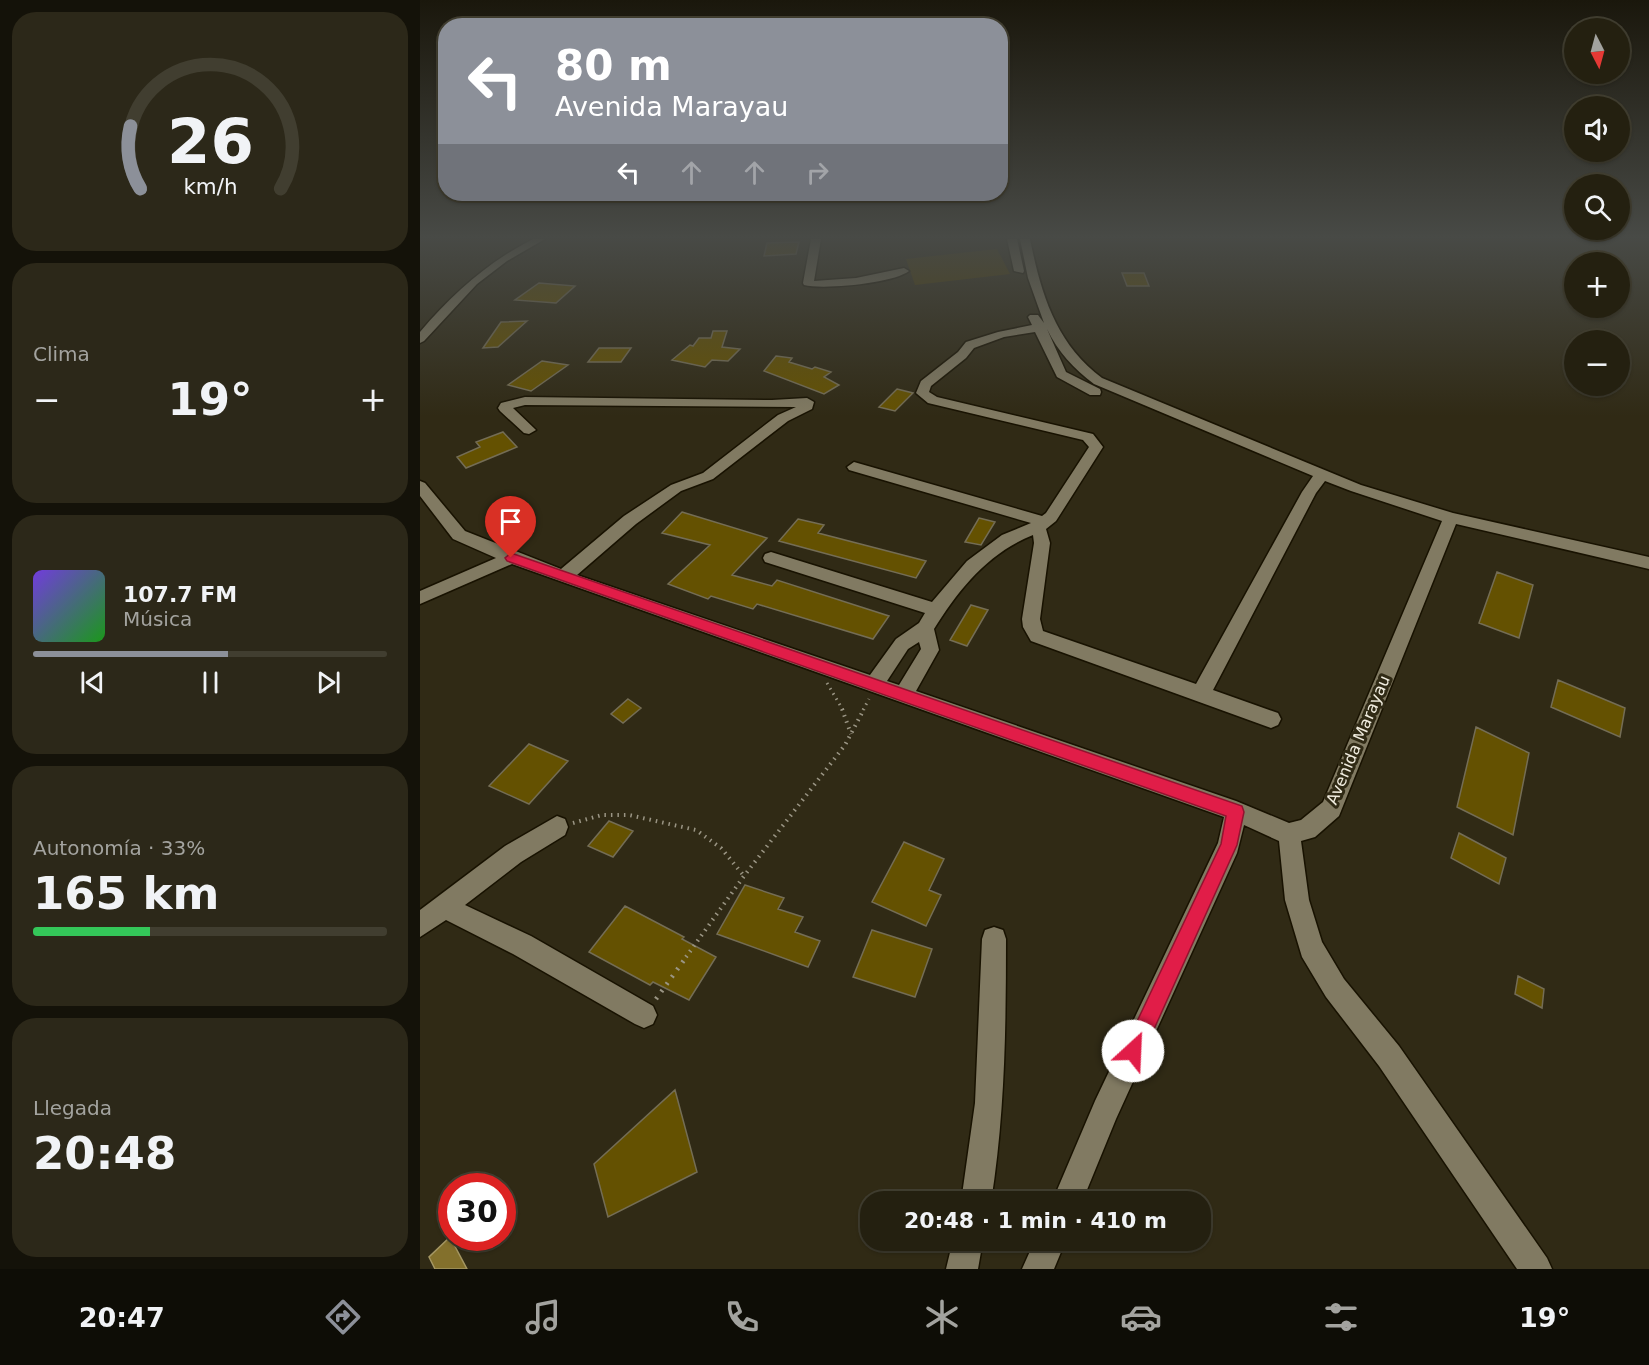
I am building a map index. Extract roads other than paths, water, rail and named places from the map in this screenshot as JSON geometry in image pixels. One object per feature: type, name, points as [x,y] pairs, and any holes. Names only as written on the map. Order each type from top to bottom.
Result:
[{"type":"street","points":[[420,339],[456,298]]},
{"type":"street","points":[[1027,298],[1045,326]]},
{"type":"street","points":[[1037,298],[1061,374],[1120,404],[1319,479],[1349,498],[1449,522],[1649,562]]},
{"type":"street","points":[[874,685],[902,644],[926,628],[936,610],[973,565],[1008,539],[1041,525],[1052,517],[1096,447],[1094,441],[1088,437],[933,400],[922,393],[925,384],[962,355],[970,345],[983,339],[1045,326]]},
{"type":"street","points":[[529,430],[505,408],[506,406],[525,401],[772,404],[807,402],[807,406],[783,418],[708,476],[676,488],[630,520],[563,577]]},
{"type":"street","points":[[772,404],[784,410],[783,418]]},
{"type":"street","points":[[854,467],[1041,525]]},
{"type":"street","points":[[1201,694],[1319,479]]},
{"type":"street","points":[[420,486],[459,534],[511,558],[1236,812],[1289,834],[1297,900],[1311,948],[1335,988],[1389,1056],[1536,1269]]},
{"type":"street","name":"Avenida Marayau","points":[[1289,834],[1307,829],[1330,809],[1449,522]]},
{"type":"street","points":[[1041,525],[1042,543],[1031,619],[1037,636],[1271,719]]},
{"type":"street","points":[[420,598],[511,558]]},
{"type":"street","points":[[771,558],[936,610]]},
{"type":"street","points":[[903,696],[930,650],[926,628]]},
{"type":"street","points":[[1072,1191],[1105,1111],[1229,845],[1236,812]]},
{"type":"street","points":[[420,925],[513,854],[557,827]]},
{"type":"street","points":[[444,907],[522,945],[644,1015]]},
{"type":"street","points":[[977,1191],[988,1108],[993,1023],[994,939]]},
{"type":"street","points":[[962,1269],[966,1251]]},
{"type":"street","points":[[1038,1269],[1046,1251]]}]
